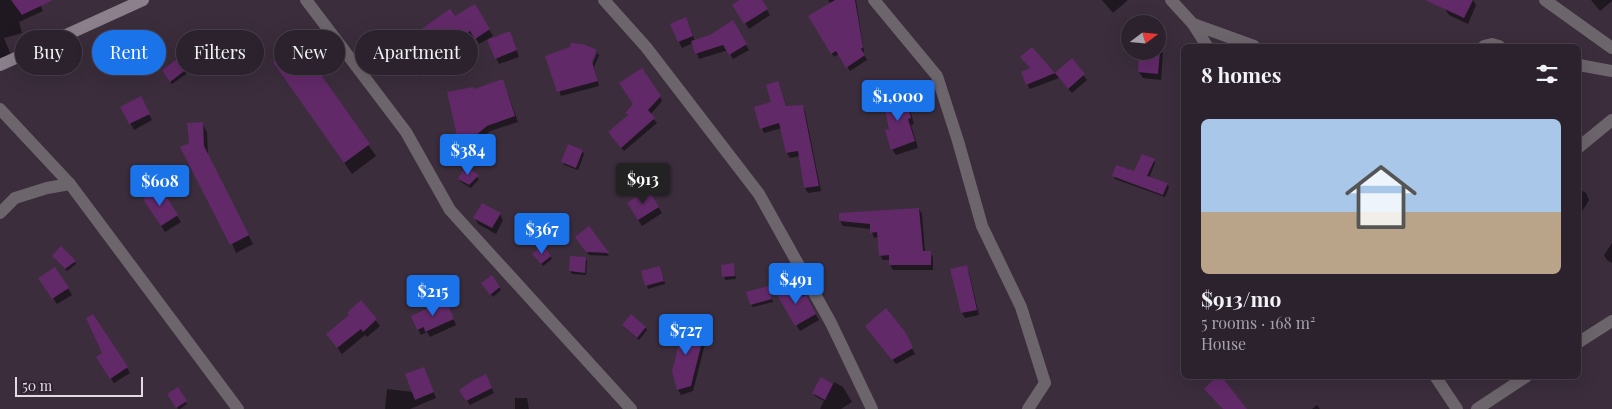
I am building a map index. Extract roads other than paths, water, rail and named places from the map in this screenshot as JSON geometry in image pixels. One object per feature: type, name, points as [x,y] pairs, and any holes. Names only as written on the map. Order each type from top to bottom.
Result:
[{"type":"street","points":[[0,65],[143,0]]},
{"type":"street","points":[[306,0],[406,132],[450,210],[631,409]]},
{"type":"street","points":[[604,0],[646,47],[759,194],[831,322],[872,409]]},
{"type":"street","points":[[874,0],[936,76],[958,141],[982,226],[1021,307],[1045,383],[1028,409]]},
{"type":"street","points":[[1171,0],[1193,24],[1206,44]]},
{"type":"street","points":[[1545,0],[1612,48]]},
{"type":"street","points":[[1193,24],[1248,44]]},
{"type":"street","points":[[1581,66],[1612,71]]},
{"type":"street","points":[[0,109],[70,184],[238,409]]},
{"type":"street","points":[[1581,145],[1612,120]]},
{"type":"street","points":[[0,213],[16,198],[47,188],[70,184]]},
{"type":"street","points":[[1581,341],[1612,321]]},
{"type":"street","points":[[1437,379],[1457,409]]},
{"type":"street","points":[[1477,409],[1522,379]]}]
